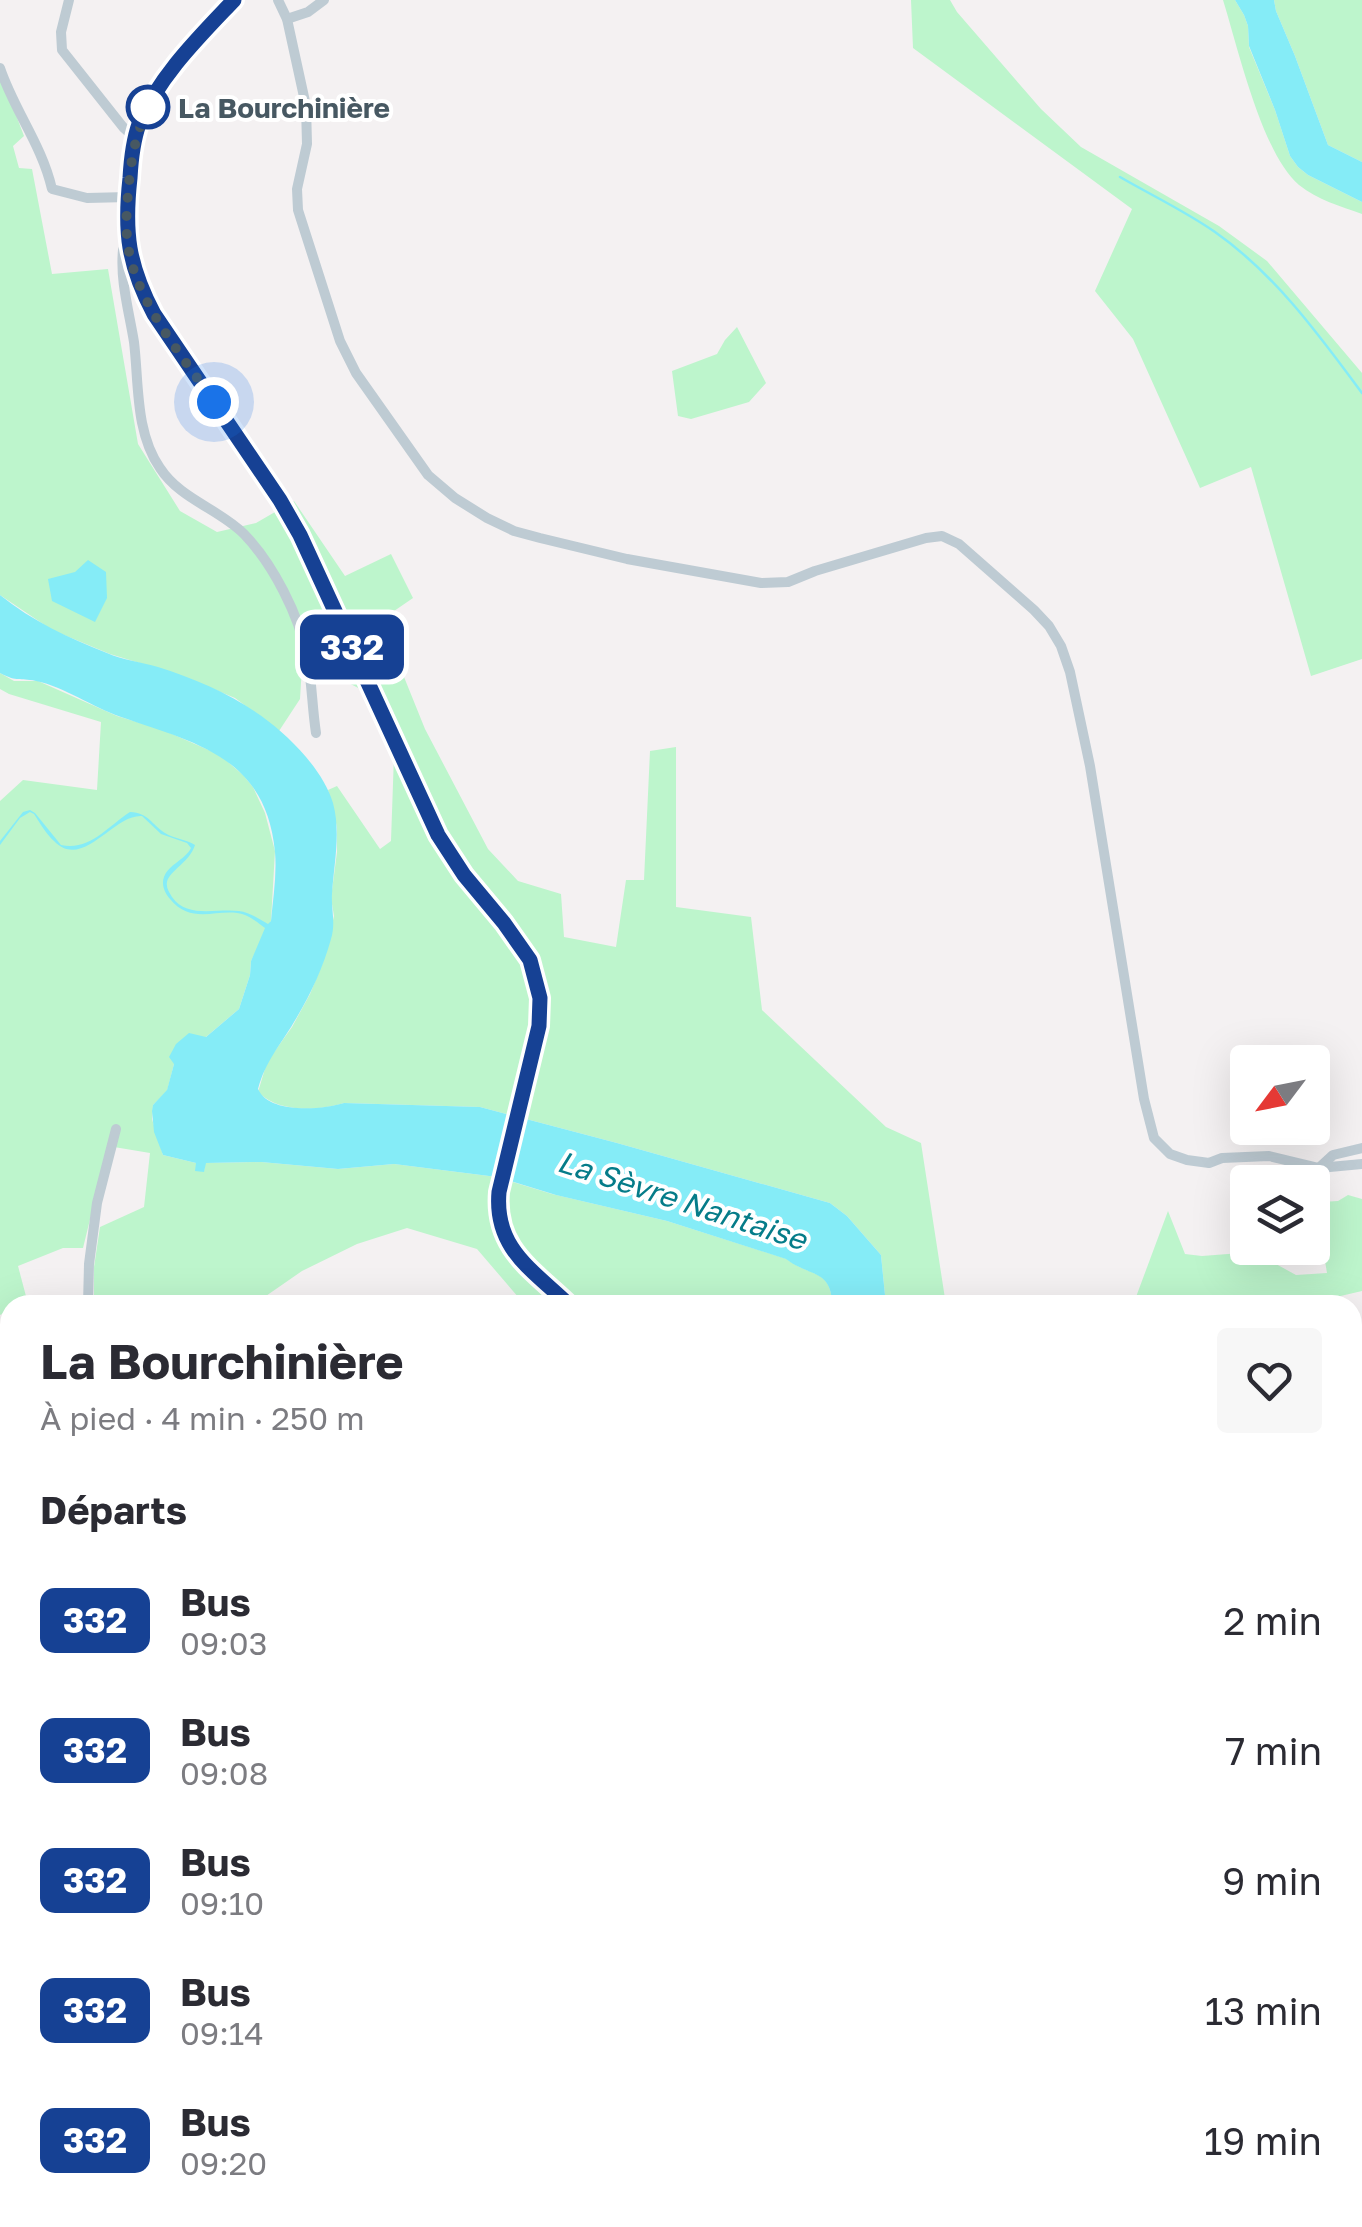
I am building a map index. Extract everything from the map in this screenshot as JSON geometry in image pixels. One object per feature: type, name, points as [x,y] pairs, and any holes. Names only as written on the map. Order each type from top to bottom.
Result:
[{"type":"main road","points":[[234,0],[185,52],[140,121],[128,197],[128,247],[154,314],[280,500],[315,565],[438,835],[530,960],[540,998],[539,1026],[499,1192],[500,1224],[510,1247],[559,1295]]},
{"type":"street","points":[[69,0],[61,32],[62,50],[135,138]]},
{"type":"street","points":[[278,0],[287,20],[306,106],[307,144],[297,190],[298,210],[340,341],[356,374],[428,475],[455,498],[514,530],[627,559],[761,583],[788,582],[926,538],[942,536],[959,544],[1049,626],[1070,672],[1090,766],[1144,1099],[1154,1138],[1170,1154],[1186,1160],[1210,1163],[1222,1158],[1269,1156],[1306,1165]]},
{"type":"street","points":[[287,20],[324,0]]},
{"type":"street","points":[[0,68],[12,102],[43,156],[52,189],[87,198],[128,197]]},
{"type":"street","points":[[128,247],[123,250],[121,268],[140,410],[149,447],[167,479],[243,533],[272,571],[292,608],[307,655],[316,732]]},
{"type":"street","points":[[88,1295],[97,1203],[116,1129]]},
{"type":"street","points":[[1322,1165],[1332,1155],[1362,1148]]},
{"type":"street","points":[[1330,1167],[1362,1164]]},
{"type":"green space","points":[[911,0],[950,0],[1041,109],[1081,147],[1219,226],[1267,261],[1362,373],[1362,659],[1311,676],[1251,467],[1200,488],[1133,339],[1095,291],[1132,209],[913,48]]},
{"type":"green space","points":[[1223,0],[1235,0],[1244,15],[1249,47],[1290,156],[1308,175],[1362,202],[1362,214],[1314,195],[1286,170],[1253,99]]},
{"type":"green space","points":[[1274,0],[1362,0],[1362,162],[1328,145]]},
{"type":"green space","points":[[0,73],[24,136],[13,146],[19,168],[32,169],[52,274],[108,269],[138,444],[180,511],[217,532],[256,523],[294,501],[345,576],[391,554],[413,598],[381,620],[425,729],[488,849],[518,881],[561,894],[564,937],[616,947],[626,880],[644,880],[650,751],[676,747],[676,907],[751,917],[762,1010],[886,1127],[921,1143],[944,1295],[885,1295],[881,1255],[847,1216],[830,1203],[480,1107],[344,1103],[299,1108],[267,1099],[258,1092],[267,1062],[310,994],[323,962],[334,916],[331,898],[337,827],[328,790],[337,786],[380,849],[391,841],[394,755],[364,691],[316,666],[296,640],[302,666],[300,699],[279,731],[235,698],[52,630],[0,595]]},
{"type":"green space","points":[[737,327],[766,383],[749,402],[691,419],[678,416],[672,371],[717,354]]},
{"type":"green space","points":[[0,673],[14,681],[38,681],[220,755],[253,787],[265,813],[275,851],[271,921],[251,961],[239,1009],[174,1064],[167,1091],[153,1105],[152,1119],[163,1155],[196,1163],[204,1171],[205,1163],[261,1162],[338,1169],[394,1164],[497,1177],[667,1221],[787,1259],[824,1279],[831,1295],[516,1295],[477,1249],[407,1228],[357,1244],[302,1271],[267,1295],[94,1295],[100,1227],[144,1207],[150,1153],[108,1146],[83,1248],[63,1248],[18,1266],[26,1295],[0,1295],[0,801],[23,780],[97,790],[101,722],[0,689]]},
{"type":"green space","points":[[1348,1195],[1362,1199],[1362,1291],[1345,1295],[1137,1295],[1168,1211],[1185,1254],[1230,1254],[1230,1265],[1278,1265],[1296,1275],[1327,1273],[1330,1201]]},
{"type":"water","points":[[1235,0],[1274,0],[1328,145],[1362,162],[1362,202],[1308,175],[1290,156],[1249,46],[1248,26]]},
{"type":"water","points":[[88,560],[106,572],[107,598],[95,622],[52,601],[48,579],[75,572]]},
{"type":"water","name":"La Sèvre Nantaise","points":[[0,595],[38,621],[79,641],[179,674],[239,702],[291,741],[325,784],[336,826],[332,933],[311,992],[265,1070],[258,1089],[264,1097],[296,1108],[344,1103],[480,1107],[830,1203],[847,1216],[881,1255],[885,1295],[831,1295],[824,1279],[786,1259],[667,1221],[497,1177],[394,1164],[338,1169],[261,1162],[206,1163],[204,1172],[195,1171],[196,1163],[163,1155],[154,1132],[152,1111],[167,1090],[174,1064],[169,1057],[189,1033],[206,1037],[239,1009],[251,961],[265,928],[236,913],[188,912],[170,899],[163,880],[191,848],[161,834],[142,816],[120,823],[87,846],[76,849],[65,848],[54,841],[30,812],[20,818],[0,845],[0,841],[23,812],[30,810],[35,813],[61,845],[71,846],[90,841],[130,812],[136,813],[146,817],[169,835],[195,845],[167,882],[178,904],[194,910],[243,912],[268,924],[276,869],[269,820],[258,794],[242,774],[200,746],[110,713],[47,684],[0,673]]},
{"type":"waterway","points":[[1120,177],[1204,224],[1237,249],[1295,306],[1362,393]]},
{"type":"bus line","name":"332","points":[[234,0],[185,52],[140,121],[128,197],[128,247],[154,314],[300,535],[438,835],[530,960],[540,998],[539,1026],[499,1192],[498,1214],[505,1238],[516,1254],[559,1295]]},
{"type":"place","name":"La Bourchinière","points":[[148,107]]},
{"type":"route","points":[[148,107],[152,101],[140,121],[130,169],[128,247],[154,314],[214,402]]}]
